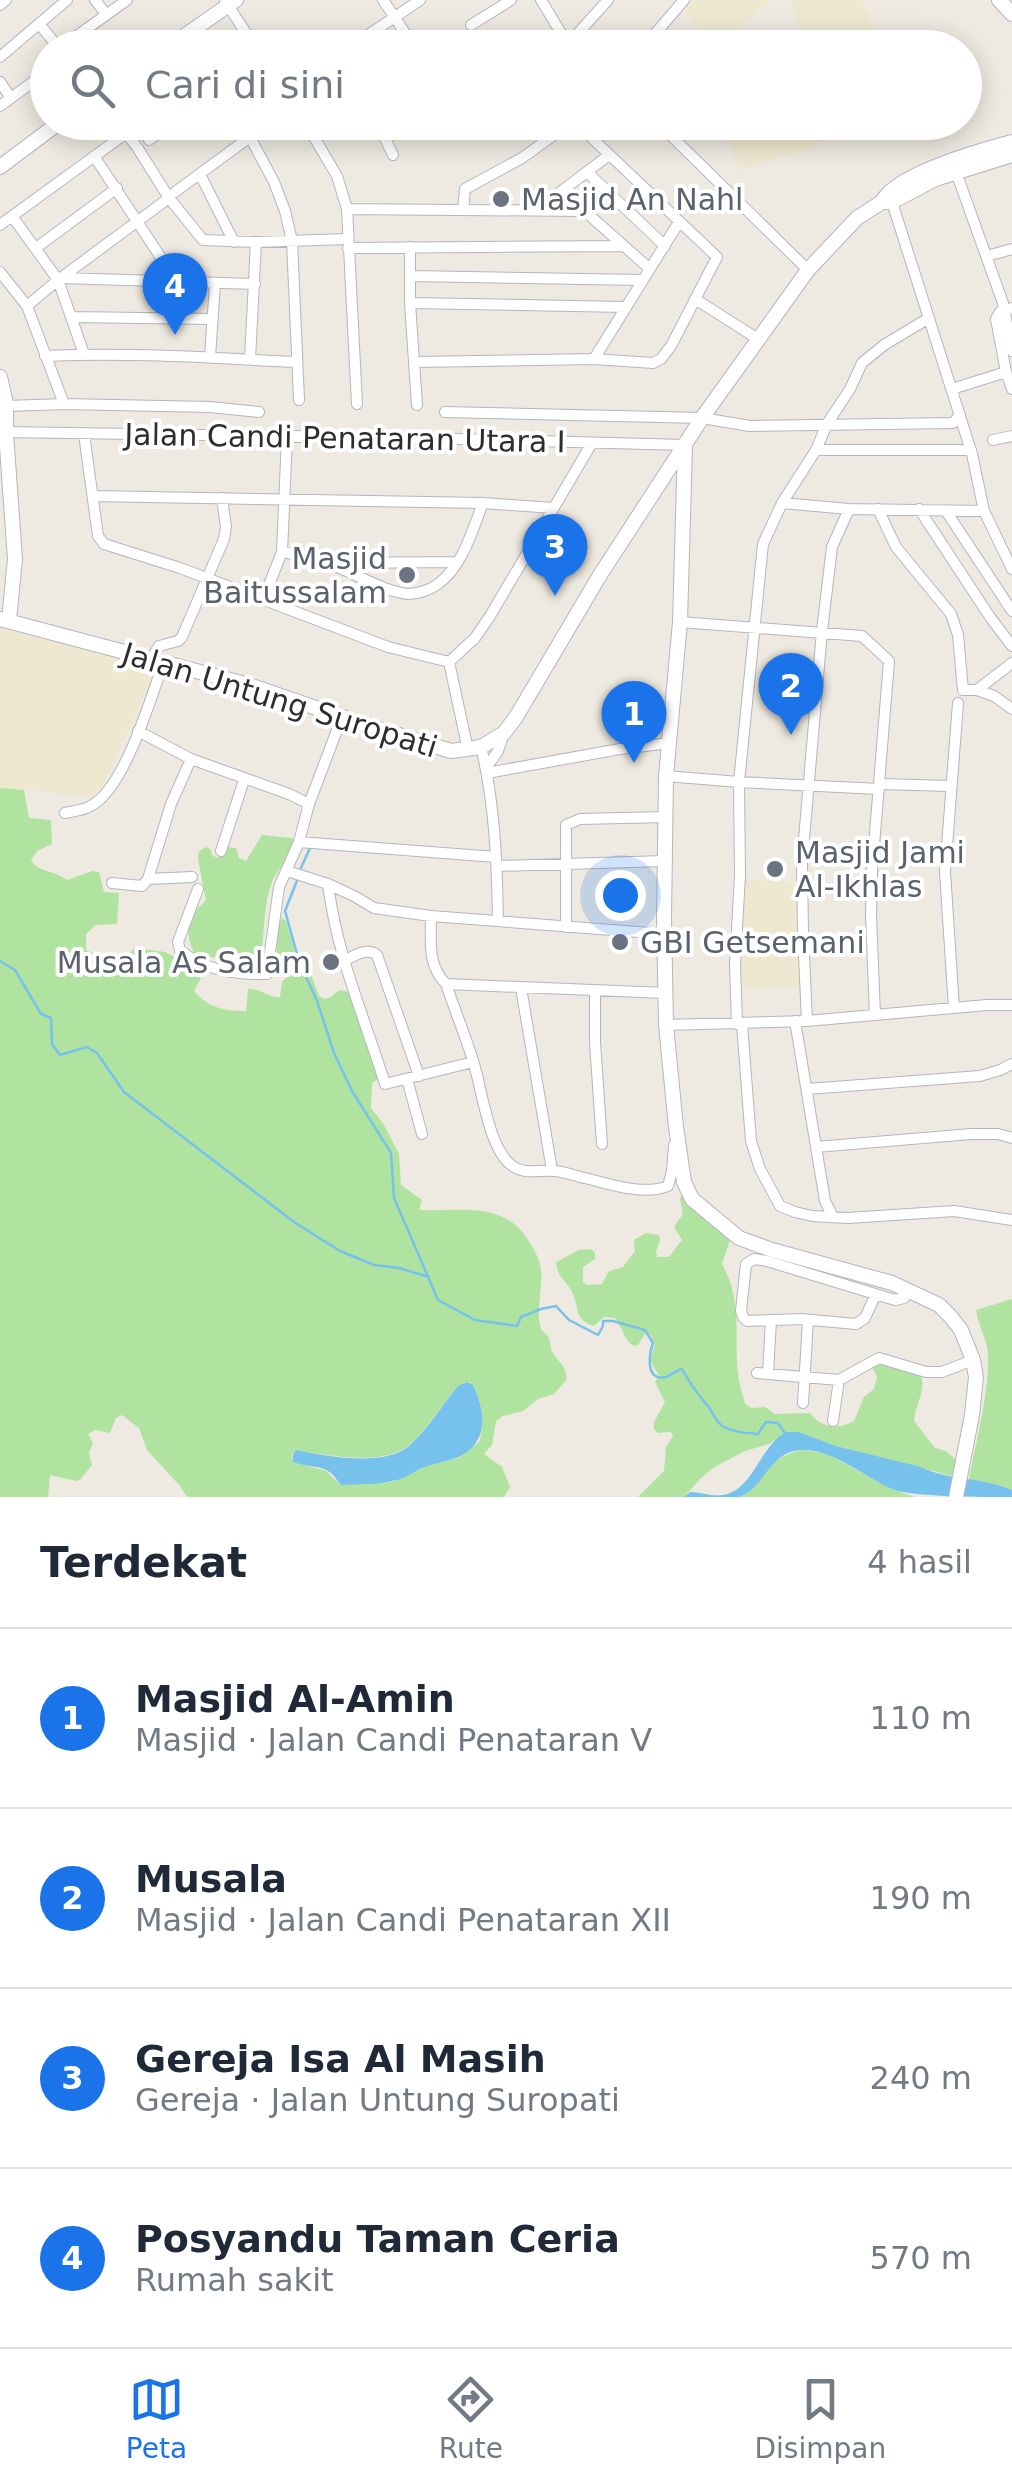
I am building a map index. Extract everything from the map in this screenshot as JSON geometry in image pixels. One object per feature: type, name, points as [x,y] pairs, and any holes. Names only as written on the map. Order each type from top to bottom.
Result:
[{"type":"main road","points":[[999,0],[1012,14]]},
{"type":"main road","points":[[192,30],[230,2]]},
{"type":"main road","points":[[0,167],[36,140]]},
{"type":"main road","name":"Jalan Untung Suropati","points":[[887,202],[886,192],[928,170],[1012,142]]},
{"type":"main road","name":"Jalan Untung Suropati","points":[[5,619],[249,685],[451,751],[475,748],[504,734],[600,575],[702,418],[808,270],[858,218],[936,179],[1012,155]]},
{"type":"main road","points":[[0,377],[6,406],[3,432],[15,559],[5,619]]},
{"type":"main road","points":[[685,446],[680,622],[666,776],[664,934],[666,1026],[684,1182],[692,1199],[739,1238],[892,1283],[939,1304],[950,1316],[961,1330],[976,1377],[956,1497]]},
{"type":"street","points":[[32,30],[67,0]]},
{"type":"street","points":[[95,0],[106,14]]},
{"type":"street","points":[[84,30],[126,0]]},
{"type":"street","points":[[383,0],[404,30]]},
{"type":"street","points":[[374,30],[420,0]]},
{"type":"street","points":[[471,25],[511,0]]},
{"type":"street","points":[[542,0],[560,30]]},
{"type":"street","points":[[658,30],[684,0]]},
{"type":"street","points":[[585,30],[605,1]]},
{"type":"street","points":[[230,2],[246,30]]},
{"type":"street","points":[[39,24],[44,30]]},
{"type":"street","points":[[0,57],[30,32]]},
{"type":"street","points":[[0,82],[11,98]]},
{"type":"street","points":[[0,106],[30,84]]},
{"type":"street","points":[[0,224],[117,140]]},
{"type":"street","points":[[131,140],[201,238],[410,247],[624,246]]},
{"type":"street","points":[[26,306],[246,140]]},
{"type":"street","points":[[252,140],[286,211],[292,242],[299,400]]},
{"type":"street","points":[[316,140],[337,176],[347,209],[357,404]]},
{"type":"street","points":[[385,140],[393,156]]},
{"type":"street","points":[[463,210],[466,189],[548,140]]},
{"type":"street","points":[[414,359],[594,359],[646,364],[660,359],[671,346],[717,257],[593,140]]},
{"type":"street","points":[[675,140],[808,270]]},
{"type":"street","points":[[536,210],[609,155]]},
{"type":"street","points":[[94,156],[177,282]]},
{"type":"street","points":[[587,172],[665,246]]},
{"type":"street","points":[[956,172],[1008,309],[1012,351]]},
{"type":"street","points":[[200,174],[234,242]]},
{"type":"street","points":[[36,248],[117,188]]},
{"type":"street","points":[[562,191],[650,269]]},
{"type":"street","points":[[887,202],[952,389],[971,450],[984,512],[1012,569]]},
{"type":"street","points":[[347,209],[584,211]]},
{"type":"street","points":[[12,216],[59,279],[84,354]]},
{"type":"street","points":[[594,359],[680,222]]},
{"type":"street","points":[[250,360],[256,242]]},
{"type":"street","points":[[410,247],[417,405]]},
{"type":"street","points":[[987,256],[1012,249]]},
{"type":"street","points":[[0,272],[26,306],[64,404]]},
{"type":"street","points":[[410,276],[644,280]]},
{"type":"street","points":[[59,279],[255,284]]},
{"type":"street","points":[[210,357],[214,284]]},
{"type":"street","points":[[695,299],[758,339]]},
{"type":"street","points":[[410,304],[626,308]]},
{"type":"street","points":[[1008,309],[996,319],[1012,389]]},
{"type":"street","points":[[71,318],[213,320]]},
{"type":"street","points":[[929,318],[862,363],[763,544],[739,782],[740,875],[735,965],[740,1024],[751,1142],[780,1206],[812,1216],[848,1218],[954,1210],[1012,1220]]},
{"type":"street","points":[[45,356],[298,362]]},
{"type":"street","points":[[952,389],[1006,372]]},
{"type":"street","points":[[6,406],[210,407],[260,412]]},
{"type":"street","points":[[445,412],[702,418],[750,426],[953,423],[960,415]]},
{"type":"street","name":"Jalan Candi Penataran Utara I","points":[[3,432],[685,446]]},
{"type":"street","points":[[84,434],[102,542],[388,647],[450,662]]},
{"type":"street","points":[[993,440],[1012,436]]},
{"type":"street","points":[[263,600],[282,552],[287,438]]},
{"type":"street","points":[[450,662],[475,638],[490,616],[592,443]]},
{"type":"street","points":[[816,450],[971,450]]},
{"type":"street","points":[[93,496],[483,503],[553,508]]},
{"type":"street","points":[[65,813],[92,806],[112,786],[138,731],[159,646],[182,637],[225,534],[222,498]]},
{"type":"street","points":[[282,552],[326,562],[410,594],[437,585],[457,562],[483,503]]},
{"type":"street","points":[[782,504],[984,512]]},
{"type":"street","points":[[878,508],[896,547],[951,614],[958,635],[963,690],[994,696],[1012,709]]},
{"type":"street","points":[[832,1215],[825,1201],[816,1147],[801,1021],[802,862],[832,547],[849,509]]},
{"type":"street","points":[[919,510],[1012,646]]},
{"type":"street","points":[[946,511],[1012,611]]},
{"type":"street","points":[[326,562],[457,562]]},
{"type":"street","points":[[680,622],[862,636],[889,661],[872,870],[875,1015]]},
{"type":"street","points":[[450,662],[475,748],[486,770],[497,861],[498,922]]},
{"type":"street","points":[[978,690],[1010,670]]},
{"type":"street","points":[[954,1008],[946,872],[958,703]]},
{"type":"street","points":[[148,879],[195,883],[178,942],[180,950],[202,965],[224,972],[268,972],[279,887],[294,873],[308,843],[309,804],[342,717]]},
{"type":"street","points":[[138,731],[192,760],[309,804]]},
{"type":"street","points":[[486,770],[504,734]]},
{"type":"street","points":[[486,770],[670,742]]},
{"type":"street","points":[[112,883],[142,886],[148,879],[171,804],[192,760]]},
{"type":"street","points":[[666,776],[810,786],[950,786]]},
{"type":"street","points":[[221,851],[244,780]]},
{"type":"street","points":[[566,927],[568,822],[580,818],[666,816]]},
{"type":"street","points":[[308,843],[497,861],[665,861]]},
{"type":"street","points":[[294,873],[328,884],[374,908],[664,934]]},
{"type":"street","points":[[328,884],[344,961],[385,1084],[474,1062]]},
{"type":"street","points":[[431,916],[432,961],[446,984],[474,1062],[495,1141],[511,1166],[536,1173],[552,1170],[605,1183],[660,1189],[668,1186],[671,1178],[676,1127]]},
{"type":"street","points":[[344,961],[366,951],[377,955],[419,1076]]},
{"type":"street","points":[[446,984],[666,994]]},
{"type":"street","points":[[521,988],[552,1170]]},
{"type":"street","points":[[595,992],[602,1144]]},
{"type":"street","points":[[666,1026],[801,1021],[1012,1004]]},
{"type":"street","points":[[807,1089],[980,1076],[1012,1064]]},
{"type":"street","points":[[406,1079],[422,1134]]},
{"type":"street","points":[[816,1147],[971,1134],[1012,1138]]},
{"type":"street","points":[[876,1296],[862,1322],[748,1321],[741,1311],[746,1264],[754,1259],[876,1296],[900,1300],[910,1290]]},
{"type":"street","points":[[771,1320],[762,1373],[839,1380],[879,1358],[926,1372],[942,1372],[973,1360]]},
{"type":"street","points":[[803,1404],[808,1320]]},
{"type":"street","points":[[833,1422],[839,1380]]},
{"type":"shaded area","points":[[694,0],[771,0],[736,30],[704,30],[684,12]]},
{"type":"shaded area","points":[[790,0],[863,0],[872,30],[800,30]]},
{"type":"shaded area","points":[[729,140],[827,140],[828,142],[739,171]]},
{"type":"shaded area","points":[[0,626],[26,628],[141,664],[151,681],[110,773],[92,796],[0,788]]},
{"type":"shaded area","points":[[743,879],[796,883],[802,987],[739,990]]},
{"type":"green space","points":[[0,788],[24,790],[29,818],[51,820],[52,844],[37,851],[31,860],[34,864],[67,880],[99,872],[104,892],[119,893],[117,924],[96,925],[86,934],[86,950],[106,957],[117,958],[135,948],[165,952],[184,962],[194,953],[189,924],[206,900],[199,851],[206,847],[219,858],[226,847],[236,848],[239,858],[246,861],[262,835],[293,838],[291,851],[269,891],[261,956],[246,962],[205,956],[194,991],[211,1005],[238,1011],[246,1011],[248,989],[280,997],[282,982],[288,976],[278,966],[277,935],[282,918],[286,921],[299,965],[307,964],[319,996],[324,999],[339,990],[349,992],[379,1079],[372,1083],[371,1108],[399,1154],[401,1185],[422,1200],[419,1210],[477,1210],[504,1217],[516,1225],[536,1253],[541,1278],[541,1328],[567,1379],[554,1394],[496,1421],[492,1445],[484,1454],[502,1467],[510,1487],[504,1497],[187,1497],[147,1450],[139,1428],[122,1415],[116,1418],[110,1433],[95,1430],[88,1434],[93,1443],[89,1453],[92,1465],[80,1480],[50,1475],[48,1497],[0,1497]],"holes":[[[470,1382],[480,1403],[481,1435],[479,1442],[458,1458],[427,1466],[392,1482],[341,1485],[326,1471],[293,1462],[296,1450],[354,1458],[398,1452],[417,1437],[457,1388]]]},
{"type":"green space","points":[[683,1193],[730,1240],[722,1264],[733,1294],[737,1365],[745,1404],[765,1407],[775,1414],[810,1413],[825,1424],[842,1426],[854,1421],[864,1397],[874,1389],[877,1377],[873,1368],[883,1364],[902,1368],[921,1375],[914,1421],[935,1448],[956,1460],[952,1476],[836,1446],[799,1432],[787,1432],[769,1444],[716,1466],[684,1497],[638,1497],[664,1471],[666,1447],[673,1436],[671,1432],[658,1433],[654,1429],[665,1402],[655,1382],[659,1376],[650,1360],[655,1345],[651,1335],[645,1334],[633,1346],[615,1318],[604,1317],[594,1326],[583,1320],[556,1262],[579,1250],[591,1249],[595,1259],[583,1267],[583,1282],[602,1284],[609,1271],[623,1267],[635,1251],[634,1240],[646,1233],[659,1235],[657,1257],[669,1257],[682,1240],[674,1227],[683,1214]]},
{"type":"green space","points":[[1012,1299],[1012,1490],[969,1480],[988,1371],[988,1349],[976,1310]]},
{"type":"green space","points":[[803,1450],[827,1454],[915,1497],[738,1497],[781,1457]]},
{"type":"water","points":[[467,1382],[477,1394],[482,1426],[475,1445],[456,1458],[390,1482],[341,1485],[327,1470],[293,1462],[296,1450],[355,1458],[399,1452],[417,1438],[459,1385]]},
{"type":"water","points":[[787,1432],[799,1432],[943,1475],[1001,1486],[1012,1490],[1012,1497],[897,1491],[841,1461],[805,1450],[783,1456],[755,1486],[738,1497],[684,1497],[690,1492],[719,1495],[734,1491],[750,1476],[770,1446]]},
{"type":"waterway","points":[[300,870],[311,846]]},
{"type":"waterway","points":[[298,878],[285,911],[299,961],[352,1091],[391,1153],[394,1198],[438,1300],[475,1320],[517,1326],[521,1317],[556,1306],[569,1320],[598,1335],[603,1321],[645,1330],[653,1343],[650,1360],[655,1375],[666,1377],[682,1369],[723,1426],[758,1434],[766,1422],[778,1423],[786,1435]]},
{"type":"waterway","points":[[0,961],[15,970],[41,1014],[51,1018],[52,1044],[60,1055],[87,1047],[97,1053],[124,1092],[294,1222],[340,1251],[374,1265],[429,1277]]},
{"type":"place","name":"Masjid An Nahl","points":[[501,199]]},
{"type":"place","name":"Posyandu Taman Ceria","points":[[175,335]]},
{"type":"place","name":"Masjid Baitussalam","points":[[407,575]]},
{"type":"place","name":"Gereja Isa Al Masih","points":[[555,596]]},
{"type":"place","name":"Musala","points":[[791,735]]},
{"type":"place","name":"Masjid Al-Amin","points":[[634,763]]},
{"type":"place","name":"Masjid Jami Al-Ikhlas","points":[[775,869]]},
{"type":"place","name":"GBI Getsemani","points":[[620,942]]},
{"type":"place","name":"Musala As Salam","points":[[331,962]]}]
